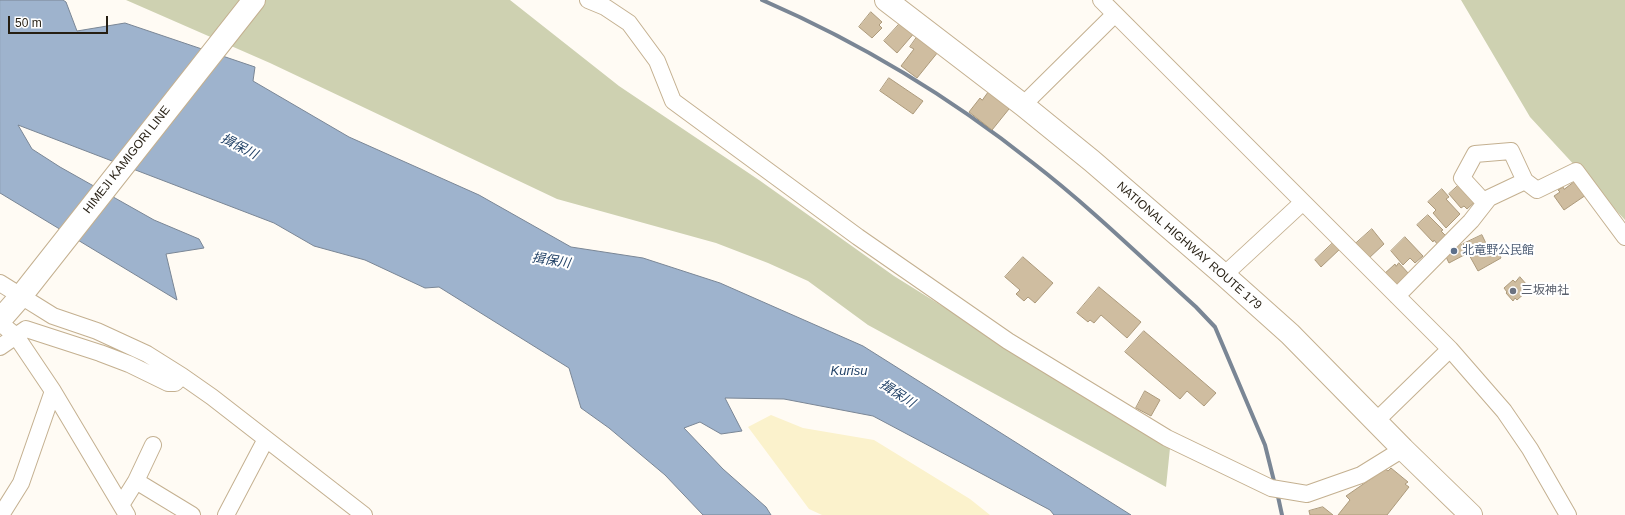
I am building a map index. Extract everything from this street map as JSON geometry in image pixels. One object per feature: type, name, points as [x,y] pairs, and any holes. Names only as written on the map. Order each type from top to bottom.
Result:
[{"type":"main road","name":"HIMEJI KAMIGORI LINE","points":[[0,322],[254,0]]},
{"type":"main road","name":"NATIONAL HIGHWAY ROUTE 179","points":[[899,3],[1092,161],[1290,334],[1403,449],[1471,515]]},
{"type":"street","points":[[588,0],[605,7],[629,23],[657,61],[673,101],[858,237],[1008,341],[1167,438],[1278,490],[1307,494],[1361,475],[1403,449]]},
{"type":"street","points":[[1101,0],[1450,349],[1504,411],[1530,450],[1568,515]]},
{"type":"street","points":[[1023,105],[1115,14]]},
{"type":"street","points":[[1485,203],[1462,178],[1475,154],[1511,151],[1526,181],[1537,190],[1576,171],[1625,237]]},
{"type":"street","points":[[1397,296],[1471,221],[1489,198],[1526,181]]},
{"type":"street","points":[[1224,275],[1303,202]]},
{"type":"street","points":[[0,283],[52,316],[97,331],[147,354],[182,376],[212,397],[364,515]]},
{"type":"street","points":[[0,322],[16,336],[53,391],[124,510]]},
{"type":"street","points":[[0,347],[26,329],[122,361],[168,382],[175,382],[182,376]]},
{"type":"street","points":[[1376,421],[1450,349]]},
{"type":"street","points":[[1,515],[21,483],[53,391]]},
{"type":"street","points":[[226,515],[266,439]]},
{"type":"street","points":[[124,510],[153,445]]},
{"type":"street","points":[[136,481],[192,515]]},
{"type":"green space","points":[[126,0],[510,0],[619,86],[759,180],[894,276],[1170,448],[1166,487],[868,325],[808,281],[768,263],[716,243],[557,199],[270,63]]},
{"type":"green space","points":[[1461,0],[1625,0],[1625,220],[1530,117]]},
{"type":"sand","points":[[771,415],[803,428],[874,440],[970,499],[990,515],[822,515],[809,509],[748,427]]},
{"type":"water","points":[[0,0],[63,0],[66,2],[77,31],[125,23],[255,67],[253,81],[349,137],[479,195],[571,247],[643,258],[720,283],[863,346],[1131,515],[1054,515],[1050,510],[873,416],[784,399],[725,398],[742,431],[721,434],[700,422],[684,428],[723,469],[766,507],[771,515],[703,515],[665,475],[609,428],[581,408],[569,368],[439,287],[425,288],[365,260],[314,246],[274,223],[18,125],[32,149],[60,167],[154,220],[199,239],[204,248],[166,254],[177,300],[0,193]]},
{"type":"building","points":[[871,12],[882,22],[879,25],[882,28],[872,38],[859,27]]},
{"type":"building","points":[[903,20],[916,31],[897,53],[884,41]]},
{"type":"building","points":[[917,37],[938,52],[917,78],[901,66],[914,49],[910,47]]},
{"type":"building","points":[[889,78],[923,101],[913,114],[880,91]]},
{"type":"building","points":[[990,90],[1009,105],[1009,109],[992,130],[969,112],[980,98],[982,100]]},
{"type":"building","points":[[1577,180],[1586,195],[1564,210],[1554,196],[1560,192],[1558,190],[1563,187],[1564,189]]},
{"type":"building","points":[[1460,184],[1476,201],[1467,209],[1464,206],[1461,208],[1449,194]]},
{"type":"building","points":[[1442,189],[1449,197],[1446,199],[1460,214],[1446,228],[1433,213],[1436,210],[1428,202]]},
{"type":"building","points":[[1428,215],[1443,230],[1441,231],[1447,237],[1438,245],[1434,240],[1433,242],[1417,225]]},
{"type":"building","points":[[1372,229],[1384,244],[1368,259],[1353,246]]},
{"type":"building","points":[[1482,235],[1492,256],[1498,252],[1501,258],[1478,271],[1463,244]]},
{"type":"building","points":[[1405,237],[1423,256],[1415,263],[1410,258],[1403,265],[1391,251]]},
{"type":"building","points":[[1335,241],[1341,248],[1321,267],[1315,260]]},
{"type":"building","points":[[1461,244],[1466,254],[1449,263],[1444,253]]},
{"type":"building","points":[[1023,257],[1053,283],[1035,303],[1028,297],[1024,301],[1016,294],[1020,290],[1005,277]]},
{"type":"building","points":[[1399,263],[1409,274],[1394,288],[1383,275],[1395,264],[1396,266]]},
{"type":"building","points":[[1520,277],[1527,285],[1523,289],[1526,292],[1517,300],[1515,298],[1513,301],[1506,293],[1507,292],[1504,288],[1513,280],[1515,282]]},
{"type":"building","points":[[1099,287],[1141,322],[1127,338],[1101,315],[1094,323],[1090,320],[1088,322],[1077,313]]},
{"type":"building","points":[[1144,331],[1216,393],[1204,406],[1187,391],[1180,399],[1125,352]]},
{"type":"building","points":[[1145,391],[1160,400],[1151,416],[1136,408]]},
{"type":"building","points":[[1383,467],[1388,471],[1391,468],[1408,482],[1405,484],[1409,487],[1387,515],[1338,515],[1350,500],[1346,496],[1375,476]]},
{"type":"building","points":[[1323,507],[1333,515],[1310,515],[1309,511]]},
{"type":"waterway","points":[[762,0],[834,34],[903,72],[1002,139],[1075,197],[1196,307],[1215,327],[1265,445],[1275,485]]},
{"type":"waterway","points":[[1277,492],[1282,515]]},
{"type":"place","name":"北竜野公民館","points":[[1454,251]]},
{"type":"place","name":"三坂神社","points":[[1513,291]]},
{"type":"water label","name":"揖保川","points":[[239,147]]},
{"type":"water label","name":"揖保川","points":[[551,261]]},
{"type":"water label","name":"Kurisu","points":[[849,371]]},
{"type":"water label","name":"揖保川","points":[[897,394]]}]
